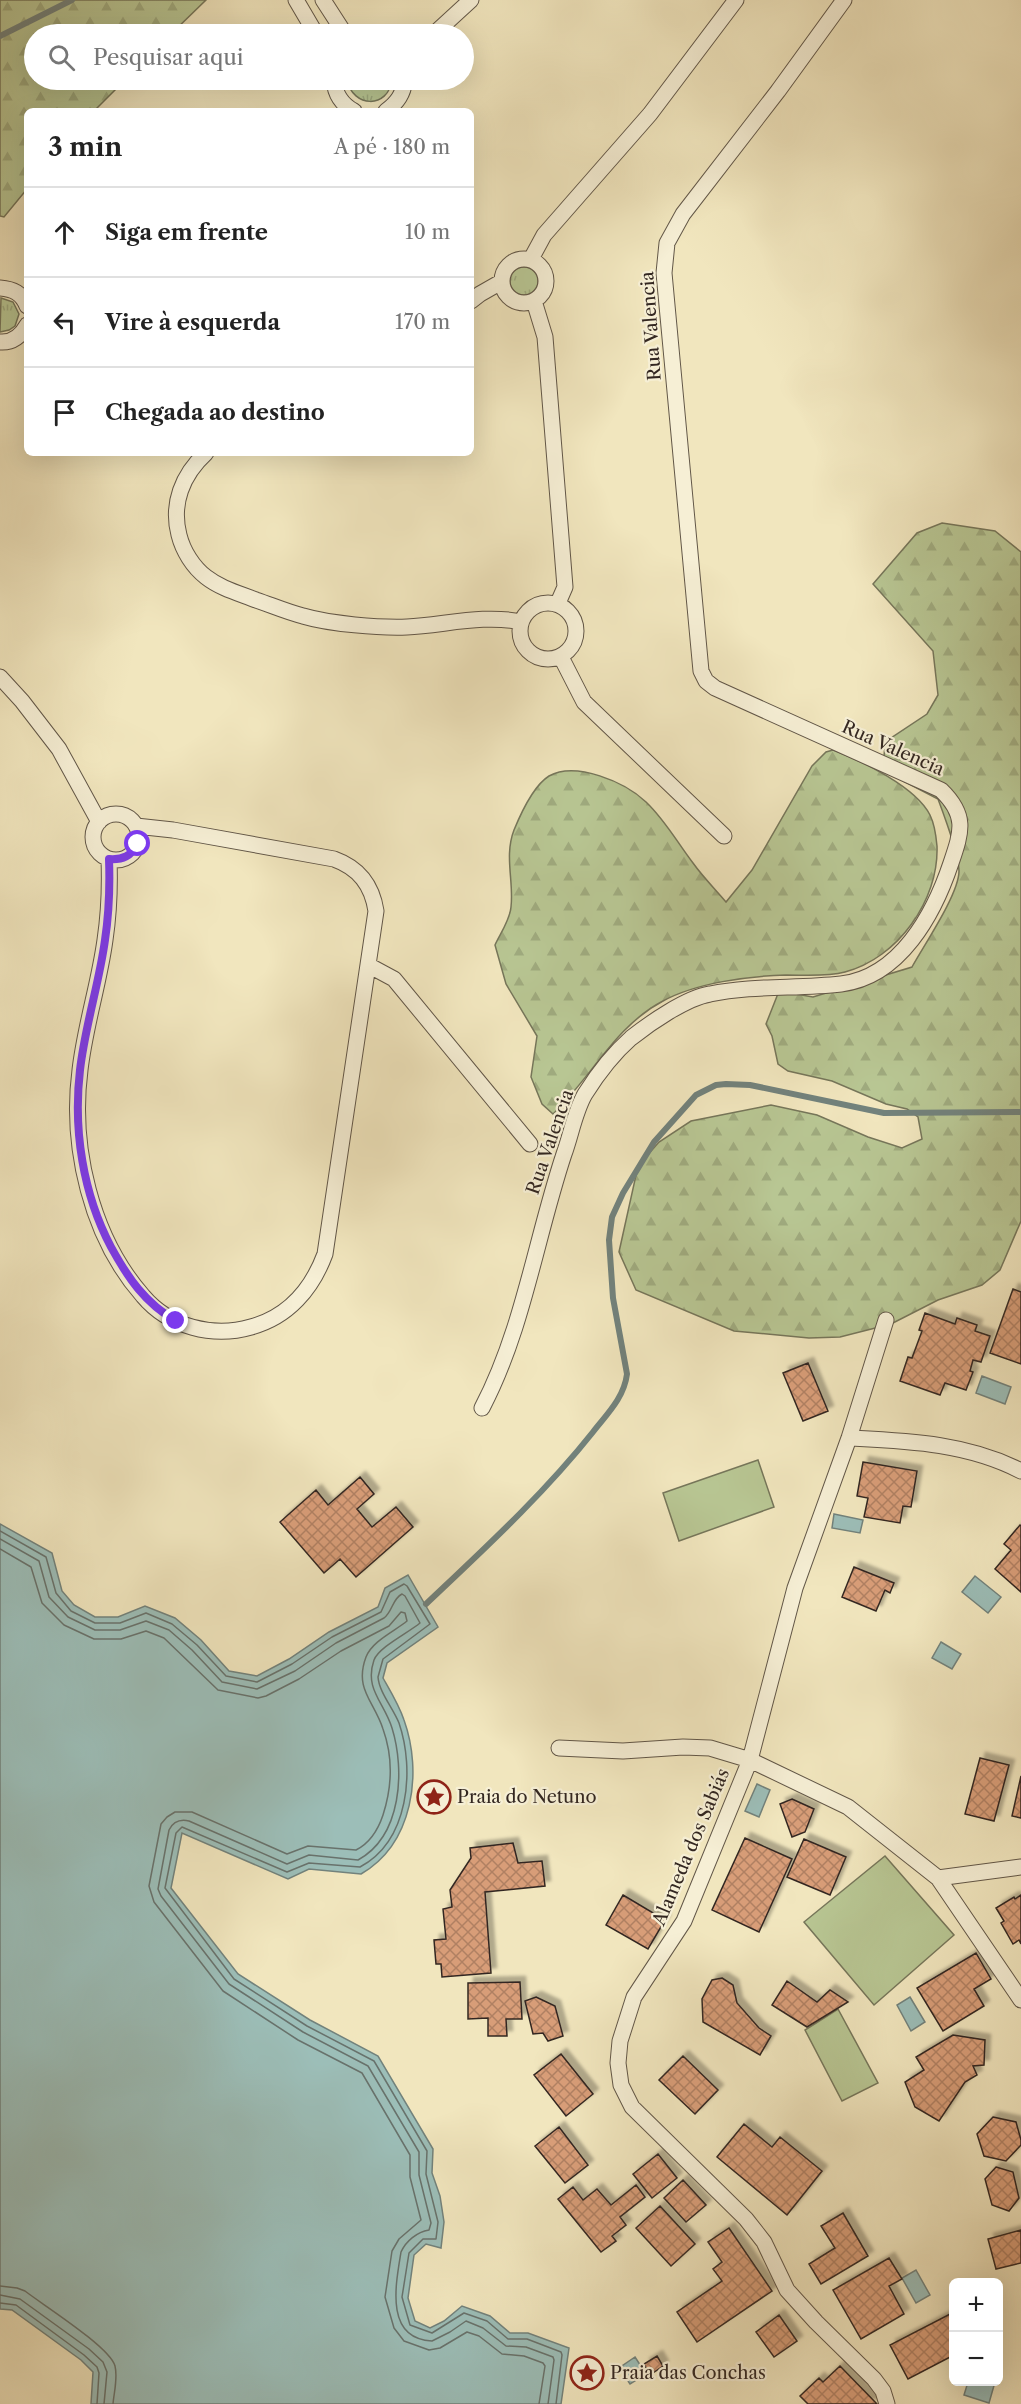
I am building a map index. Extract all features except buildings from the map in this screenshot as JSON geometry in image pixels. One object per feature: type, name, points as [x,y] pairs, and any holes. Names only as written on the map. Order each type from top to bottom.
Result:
[{"type":"street","points":[[296,0],[310,24]]},
{"type":"street","points":[[323,0],[339,24]]},
{"type":"street","points":[[445,24],[471,0]]},
{"type":"street","points":[[531,259],[544,235],[650,114],[736,0]]},
{"type":"street","name":"Rua Valencia","points":[[482,1408],[498,1377],[555,1183],[584,1095],[609,1062],[631,1039],[665,1013],[707,994],[742,989],[843,984],[864,977],[889,963],[910,945],[924,923],[949,870],[961,834],[959,815],[952,800],[941,790],[715,688],[706,681],[700,671],[664,273],[667,243],[682,214],[778,91],[844,0]]},
{"type":"street","points":[[336,90],[345,108]]},
{"type":"street","points":[[390,108],[397,103],[404,90]]},
{"type":"street","points":[[474,299],[501,282],[507,266],[522,258],[539,263],[546,279],[545,288],[534,301],[517,302],[509,298],[501,282]]},
{"type":"street","points":[[0,288],[10,289],[20,294],[24,300]]},
{"type":"street","points":[[534,301],[545,336],[565,587],[558,603]]},
{"type":"street","points":[[0,342],[14,339],[24,330]]},
{"type":"street","points":[[203,456],[189,472],[182,485],[176,515],[181,543],[187,555],[205,576],[216,584],[305,617],[346,623],[405,627],[498,619],[521,622]]},
{"type":"street","points":[[546,602],[558,603],[574,618],[577,629],[575,640],[570,650],[561,657],[550,660],[539,658],[523,644],[520,633],[521,622],[527,612],[536,605],[546,602]]},
{"type":"street","points":[[561,657],[584,702],[724,836]]},
{"type":"street","points":[[0,677],[22,701],[59,749],[99,822]]},
{"type":"street","points":[[114,814],[131,820],[136,826],[139,835],[133,852],[118,860],[109,859],[101,854],[93,839],[99,822],[106,816],[114,814]]},
{"type":"street","points":[[109,859],[109,914],[80,1069],[78,1109],[82,1158],[96,1214],[121,1265],[147,1301],[176,1321],[208,1331],[242,1330],[258,1325],[288,1309],[311,1284],[325,1254],[376,912],[375,902],[372,892],[361,875],[334,859],[173,830],[136,826]]},
{"type":"street","points":[[368,966],[394,979],[530,1144]]},
{"type":"street","name":"Alameda dos Sabiás","points":[[886,1320],[849,1438],[795,1588],[750,1760],[684,1921],[634,1997],[620,2041],[618,2062],[621,2085],[632,2107],[746,2219],[764,2242],[788,2290],[816,2322],[874,2379],[883,2391],[887,2404]]},
{"type":"street","points":[[849,1438],[949,1446],[999,1460],[1021,1472]]},
{"type":"street","points":[[559,1748],[623,1751],[683,1747],[710,1748],[750,1760],[848,1807],[938,1878],[1021,2000]]},
{"type":"street","points":[[938,1878],[1021,1867]]},
{"type":"green space","points":[[0,0],[206,0],[181,24],[24,24],[24,90],[115,90],[97,108],[24,108],[24,193],[4,217],[0,216]]},
{"type":"green space","points":[[351,90],[388,90],[378,100],[363,100]]},
{"type":"green space","points":[[524,267],[534,271],[538,281],[534,291],[524,295],[514,291],[510,281],[514,271]]},
{"type":"green space","points":[[1,298],[13,302],[19,314],[15,326],[0,332]]},
{"type":"green space","points":[[942,523],[995,531],[1021,552],[1021,1221],[1000,1270],[982,1285],[938,1300],[891,1324],[840,1337],[809,1338],[734,1331],[636,1290],[619,1252],[638,1166],[659,1142],[691,1121],[771,1105],[817,1115],[868,1137],[902,1148],[922,1139],[918,1117],[907,1109],[886,1104],[832,1081],[788,1071],[778,1064],[772,1036],[766,1024],[779,991],[813,997],[912,967],[953,893],[959,871],[957,856],[938,799],[903,781],[884,757],[885,742],[927,714],[938,695],[933,651],[873,584],[917,533]]},
{"type":"green space","points":[[833,750],[873,768],[901,785],[923,805],[930,815],[937,846],[936,866],[923,906],[912,924],[882,954],[864,965],[845,972],[739,979],[691,989],[663,1001],[631,1024],[617,1038],[553,1114],[542,1104],[531,1077],[537,1036],[506,984],[495,945],[507,922],[511,907],[509,859],[511,840],[524,808],[538,786],[549,776],[573,771],[600,776],[626,787],[653,809],[697,868],[726,902],[752,870],[812,766],[826,752]]},
{"type":"green space","points":[[758,1460],[774,1507],[679,1541],[663,1493]]},
{"type":"green space","points":[[885,1856],[954,1935],[874,2005],[804,1922]]},
{"type":"green space","points":[[838,2009],[878,2083],[842,2101],[805,2030]]},
{"type":"water","points":[[982,1376],[1011,1387],[1005,1404],[976,1393]]},
{"type":"water","points":[[834,1514],[863,1520],[860,1533],[832,1528]]},
{"type":"water","points":[[0,1524],[52,1553],[62,1591],[74,1605],[95,1617],[118,1617],[145,1606],[175,1618],[201,1640],[229,1671],[257,1676],[289,1659],[329,1632],[378,1607],[385,1588],[408,1575],[438,1627],[387,1663],[383,1678],[404,1720],[413,1762],[409,1806],[392,1845],[379,1861],[361,1874],[309,1869],[288,1879],[182,1833],[171,1888],[238,1974],[310,2020],[378,2056],[433,2149],[432,2173],[440,2196],[444,2222],[441,2248],[426,2244],[414,2255],[408,2298],[415,2321],[430,2328],[444,2321],[462,2306],[490,2316],[510,2333],[528,2333],[569,2348],[561,2404],[91,2404],[93,2372],[81,2360],[12,2310],[0,2309]]},
{"type":"water","points":[[975,1576],[1001,1597],[988,1613],[962,1592]]},
{"type":"water","points":[[941,1642],[961,1654],[952,1669],[932,1658]]},
{"type":"water","points":[[757,1784],[770,1790],[759,1817],[745,1811]]},
{"type":"water","points":[[910,1997],[925,2022],[911,2031],[897,2005]]},
{"type":"water","points":[[916,2270],[930,2295],[916,2303],[902,2278]]},
{"type":"water","points":[[635,2357],[646,2374],[630,2384],[619,2368]]},
{"type":"water","points":[[967,2386],[994,2386],[989,2403],[964,2395]]},
{"type":"waterway","points":[[0,36],[72,0]]},
{"type":"waterway","points":[[426,1604],[554,1478],[619,1398],[627,1374],[613,1298],[609,1240],[612,1217],[623,1193],[654,1142],[696,1095],[716,1085],[750,1085],[884,1113],[1021,1112]]},
{"type":"place","name":"Praia do Netuno","points":[[434,1797]]},
{"type":"place","name":"Praia das Conchas","points":[[587,2373]]},
{"type":"route","points":[[138,844],[126,857],[118,860],[109,859],[109,914],[80,1069],[78,1128],[88,1187],[96,1214],[108,1240],[136,1289],[147,1301],[176,1321]]}]
